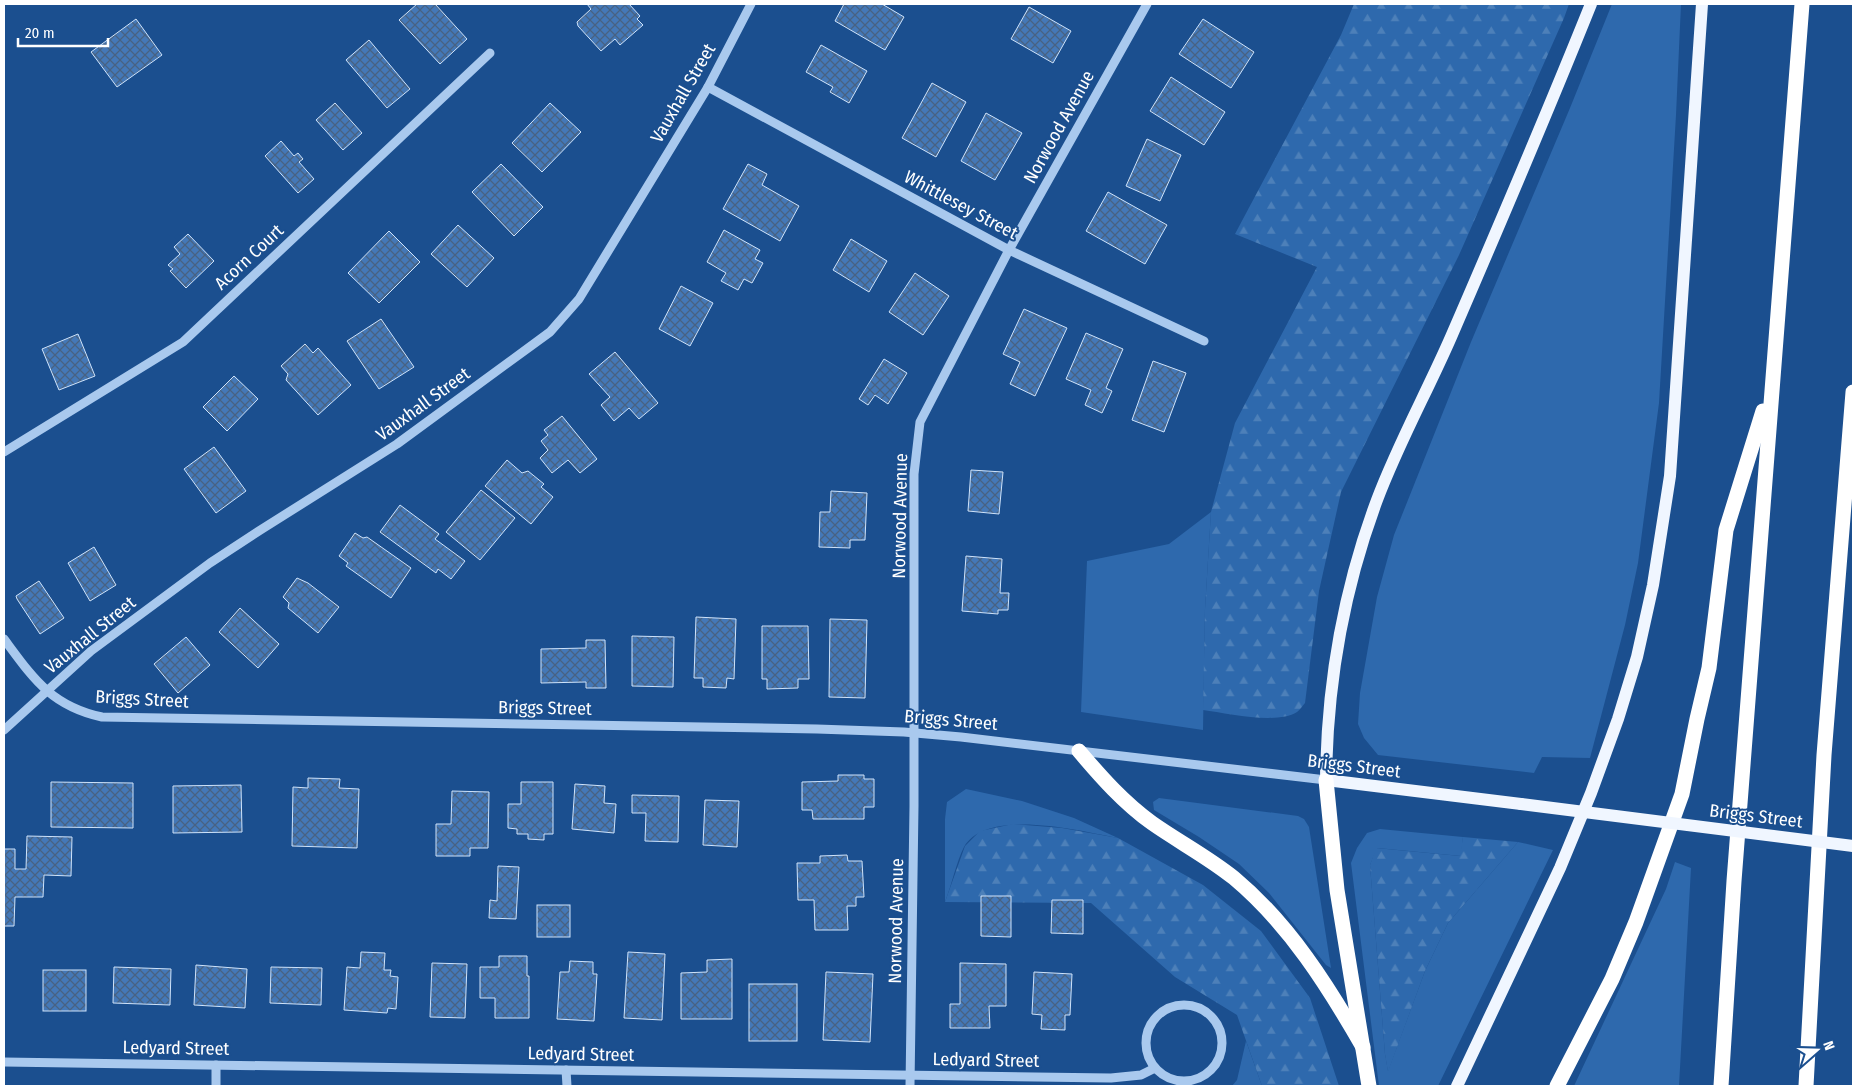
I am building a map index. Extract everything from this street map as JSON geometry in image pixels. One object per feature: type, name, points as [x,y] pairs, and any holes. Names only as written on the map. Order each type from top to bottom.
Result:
[{"type":"highway","points":[[1721,1086],[1734,881],[1771,385],[1802,4]]},
{"type":"highway","points":[[1557,1086],[1612,979],[1636,922],[1682,794],[1696,719],[1709,668],[1726,530],[1771,385]]},
{"type":"highway","points":[[1806,1086],[1824,755],[1853,392]]},
{"type":"highway","points":[[1079,751],[1116,793],[1152,823],[1195,850],[1234,878],[1256,898],[1282,926],[1318,972],[1363,1047]]},
{"type":"highway","points":[[1326,780],[1337,890],[1369,1086]]},
{"type":"main road","points":[[1326,780],[1327,732],[1331,685],[1346,603],[1362,543],[1378,498],[1457,323],[1591,4]]},
{"type":"main road","points":[[1457,1086],[1560,868],[1591,793],[1618,719],[1637,656],[1653,585],[1670,476],[1702,4]]},
{"type":"main road","name":"Briggs Street","points":[[1326,780],[1853,846]]},
{"type":"street","name":"Vauxhall Street","points":[[4,730],[91,652],[210,563],[397,444],[550,332],[579,299],[708,87],[751,4]]},
{"type":"street","name":"Norwood Avenue","points":[[910,1086],[914,866],[914,474],[920,422],[1009,250],[1147,4]]},
{"type":"street","name":"Acorn Court","points":[[4,452],[182,342],[490,52]]},
{"type":"street","name":"Whittlesey Street","points":[[708,87],[1009,250],[1204,341]]},
{"type":"street","name":"Briggs Street","points":[[4,639],[36,681],[67,706],[86,714],[119,719],[817,729],[914,734],[1326,780]]},
{"type":"street","points":[[1183,1005],[1207,1012],[1215,1021],[1221,1033],[1223,1045],[1220,1057],[1214,1068],[1204,1076],[1192,1081],[1180,1081],[1168,1078],[1155,1068],[1150,1061],[1147,1036],[1151,1024],[1160,1014],[1170,1008],[1183,1005]]},
{"type":"street","name":"Ledyard Street","points":[[4,1062],[1111,1078],[1141,1075],[1155,1068]]},
{"type":"street","points":[[216,1065],[216,1086]]},
{"type":"street","points":[[566,1070],[567,1086]]},
{"type":"green space","points":[[1354,4],[1569,4],[1459,255],[1341,492],[1319,591],[1305,703],[1297,712],[1277,718],[1251,717],[1203,710],[1205,609],[1211,512],[1235,423],[1317,267],[1235,234],[1341,35]]},
{"type":"green space","points":[[1612,4],[1681,4],[1659,403],[1638,563],[1625,625],[1590,758],[1542,757],[1534,773],[1378,755],[1364,738],[1358,724],[1360,693],[1377,597],[1394,535],[1471,342]]},
{"type":"green space","points":[[1211,512],[1205,609],[1203,730],[1081,712],[1087,561],[1169,544]]},
{"type":"green space","points":[[966,789],[1022,801],[1074,818],[1118,838],[1059,827],[1036,825],[1013,825],[993,828],[976,835],[964,847],[945,902],[945,819],[947,802]]},
{"type":"green space","points":[[1159,798],[1298,816],[1304,819],[1309,827],[1331,968],[1326,965],[1269,893],[1239,864],[1154,810],[1153,802]]},
{"type":"green space","points":[[1013,824],[1062,828],[1118,838],[1203,885],[1261,931],[1310,998],[1339,1086],[1262,1086],[1237,1015],[1175,977],[1091,903],[945,902],[965,846],[980,831]]},
{"type":"green space","points":[[1380,829],[1463,837],[1461,856],[1377,848],[1370,865],[1385,1054],[1388,1071],[1425,971],[1448,923],[1518,842],[1553,850],[1438,1086],[1379,1086],[1351,863],[1357,848],[1367,833]]},
{"type":"green space","points":[[1463,837],[1518,842],[1448,923],[1425,971],[1388,1072],[1370,865],[1376,848],[1460,856]]},
{"type":"green space","points":[[1675,862],[1691,868],[1679,1086],[1574,1086],[1666,889]]},
{"type":"green space","points":[[1246,1041],[1262,1086],[1232,1086],[1237,1080]]},
{"type":"building","points":[[417,4],[435,4],[467,39],[440,64],[399,20]]},
{"type":"building","points":[[587,4],[629,4],[640,16],[637,19],[643,25],[620,45],[615,39],[601,51],[578,26],[577,22],[591,9]]},
{"type":"building","points":[[844,4],[882,4],[904,17],[885,50],[835,21]]},
{"type":"building","points":[[1029,7],[1071,31],[1053,63],[1011,39]]},
{"type":"building","points":[[136,19],[162,55],[117,87],[91,52]]},
{"type":"building","points":[[1203,19],[1254,52],[1231,88],[1179,54]]},
{"type":"building","points":[[369,40],[410,89],[387,108],[346,60]]},
{"type":"building","points":[[821,45],[867,71],[849,103],[830,92],[833,87],[806,72]]},
{"type":"building","points":[[1171,77],[1225,112],[1204,145],[1150,111]]},
{"type":"building","points":[[932,83],[966,102],[936,157],[902,138]]},
{"type":"building","points":[[335,103],[362,133],[343,150],[316,120]]},
{"type":"building","points":[[550,103],[581,132],[542,172],[512,143]]},
{"type":"building","points":[[986,113],[1022,133],[995,180],[961,161]]},
{"type":"building","points":[[1147,139],[1181,155],[1160,201],[1126,186]]},
{"type":"building","points":[[281,141],[294,156],[298,153],[303,159],[299,162],[314,179],[298,193],[265,156]]},
{"type":"building","points":[[501,164],[543,207],[514,236],[472,192]]},
{"type":"building","points":[[748,164],[767,174],[762,185],[799,206],[780,241],[723,209]]},
{"type":"building","points":[[1108,192],[1167,225],[1145,264],[1086,231]]},
{"type":"building","points":[[458,225],[494,258],[467,287],[431,254]]},
{"type":"building","points":[[724,230],[760,250],[755,259],[763,263],[752,283],[744,279],[738,290],[721,281],[726,273],[707,262]]},
{"type":"building","points":[[389,231],[420,262],[379,303],[348,273]]},
{"type":"building","points":[[188,234],[214,261],[186,288],[170,271],[173,269],[168,265],[180,254],[174,247]]},
{"type":"building","points":[[851,239],[887,261],[869,292],[833,270]]},
{"type":"building","points":[[915,273],[949,296],[923,335],[889,312]]},
{"type":"building","points":[[681,286],[713,303],[690,346],[659,329]]},
{"type":"building","points":[[1024,309],[1067,328],[1035,396],[1010,384],[1020,362],[1003,354]]},
{"type":"building","points":[[381,319],[414,367],[379,389],[347,341]]},
{"type":"building","points":[[1086,333],[1123,349],[1106,388],[1112,391],[1102,413],[1085,405],[1091,390],[1066,379]]},
{"type":"building","points":[[78,334],[95,376],[59,390],[42,349]]},
{"type":"building","points":[[305,344],[313,353],[318,348],[351,385],[318,415],[286,380],[288,374],[281,366]]},
{"type":"building","points":[[615,352],[658,403],[639,419],[629,408],[614,421],[601,405],[610,397],[589,374]]},
{"type":"building","points":[[884,359],[907,373],[888,404],[875,395],[868,405],[859,399]]},
{"type":"building","points":[[1153,361],[1186,373],[1164,432],[1132,420]]},
{"type":"building","points":[[234,376],[258,399],[227,431],[203,407]]},
{"type":"building","points":[[562,416],[597,459],[580,473],[568,460],[552,473],[540,458],[548,450],[541,441],[548,435],[544,430]]},
{"type":"building","points":[[214,447],[246,491],[216,513],[184,469]]},
{"type":"building","points":[[507,460],[522,473],[528,471],[544,484],[541,487],[553,497],[531,524],[485,486]]},
{"type":"building","points":[[971,470],[1003,472],[999,514],[968,511]]},
{"type":"building","points":[[481,490],[515,518],[480,560],[446,532]]},
{"type":"building","points":[[831,491],[867,493],[865,540],[850,540],[850,548],[819,547],[820,512],[830,512]]},
{"type":"building","points":[[400,505],[439,534],[435,539],[465,561],[451,579],[438,569],[436,573],[380,532]]},
{"type":"building","points":[[355,533],[363,538],[367,537],[411,568],[391,598],[346,566],[348,563],[339,556]]},
{"type":"building","points":[[94,547],[116,585],[90,601],[68,563]]},
{"type":"building","points":[[966,556],[1002,559],[1000,593],[1009,593],[1008,610],[998,610],[998,614],[962,611]]},
{"type":"building","points":[[297,578],[308,583],[339,607],[318,633],[288,608],[289,603],[283,597]]},
{"type":"building","points":[[39,581],[64,618],[40,634],[16,596]]},
{"type":"building","points":[[240,608],[279,644],[258,668],[219,632]]},
{"type":"building","points":[[696,617],[736,619],[734,679],[727,678],[726,688],[703,687],[703,678],[694,678]]},
{"type":"building","points":[[830,619],[867,620],[865,698],[829,697]]},
{"type":"building","points":[[762,626],[808,626],[809,679],[798,679],[798,688],[767,689],[767,679],[762,679]]},
{"type":"building","points":[[632,636],[674,637],[673,687],[632,686]]},
{"type":"building","points":[[186,637],[210,665],[178,693],[154,664]]},
{"type":"building","points":[[586,640],[605,640],[606,688],[586,688],[586,682],[541,683],[541,649],[586,648]]},
{"type":"building","points":[[838,775],[864,775],[864,779],[874,779],[874,807],[864,807],[864,819],[813,819],[812,810],[802,810],[802,782],[838,781]]},
{"type":"building","points":[[308,778],[340,779],[339,788],[359,789],[357,848],[292,846],[293,787],[308,788]]},
{"type":"building","points":[[51,782],[133,783],[133,828],[51,827]]},
{"type":"building","points":[[521,782],[553,782],[553,834],[544,834],[544,840],[528,839],[528,834],[517,834],[517,829],[508,828],[508,804],[521,804]]},
{"type":"building","points":[[575,784],[605,786],[604,803],[616,804],[614,833],[572,829]]},
{"type":"building","points":[[241,785],[242,832],[173,833],[173,786]]},
{"type":"building","points":[[452,791],[489,792],[488,848],[470,848],[470,856],[436,856],[436,824],[451,824]]},
{"type":"building","points":[[632,795],[679,796],[678,842],[645,841],[646,813],[632,813]]},
{"type":"building","points":[[705,800],[739,801],[737,847],[703,845]]},
{"type":"building","points":[[27,836],[72,837],[71,876],[44,875],[43,897],[15,897],[14,926],[4,926],[4,849],[15,849],[15,869],[26,869]]},
{"type":"building","points":[[847,855],[848,861],[862,861],[864,897],[856,897],[856,906],[847,906],[848,930],[815,930],[814,900],[798,900],[797,863],[820,863],[820,856]]},
{"type":"building","points":[[498,866],[519,867],[516,919],[489,918],[490,900],[497,901]]},
{"type":"building","points":[[981,896],[1011,896],[1011,937],[981,936]]},
{"type":"building","points":[[1052,900],[1083,900],[1083,934],[1051,933]]},
{"type":"building","points":[[537,905],[570,905],[570,937],[537,937]]},
{"type":"building","points":[[361,952],[385,953],[384,970],[391,970],[390,976],[398,977],[396,1009],[388,1008],[387,1013],[344,1010],[347,967],[360,968]]},
{"type":"building","points":[[628,952],[665,954],[662,1020],[624,1018]]},
{"type":"building","points":[[499,956],[527,956],[529,1018],[495,1018],[495,998],[480,998],[480,967],[499,967]]},
{"type":"building","points":[[732,959],[732,1019],[681,1019],[681,973],[707,972],[707,960]]},
{"type":"building","points":[[570,961],[593,962],[593,974],[597,974],[594,1021],[557,1019],[560,972],[569,972]]},
{"type":"building","points":[[432,963],[467,964],[465,1018],[430,1017]]},
{"type":"building","points":[[960,963],[1006,964],[1006,1006],[989,1006],[990,1028],[950,1028],[950,1004],[960,1004]]},
{"type":"building","points":[[196,965],[247,969],[245,1008],[194,1005]]},
{"type":"building","points":[[114,967],[171,969],[170,1005],[113,1003]]},
{"type":"building","points":[[271,967],[322,968],[321,1005],[270,1003]]},
{"type":"building","points":[[43,970],[86,970],[86,1011],[43,1011]]},
{"type":"building","points":[[826,972],[873,974],[870,1042],[823,1040]]},
{"type":"building","points":[[1034,972],[1072,974],[1070,1015],[1065,1015],[1065,1030],[1041,1029],[1042,1015],[1032,1014]]},
{"type":"building","points":[[749,984],[797,984],[797,1041],[749,1041]]}]
